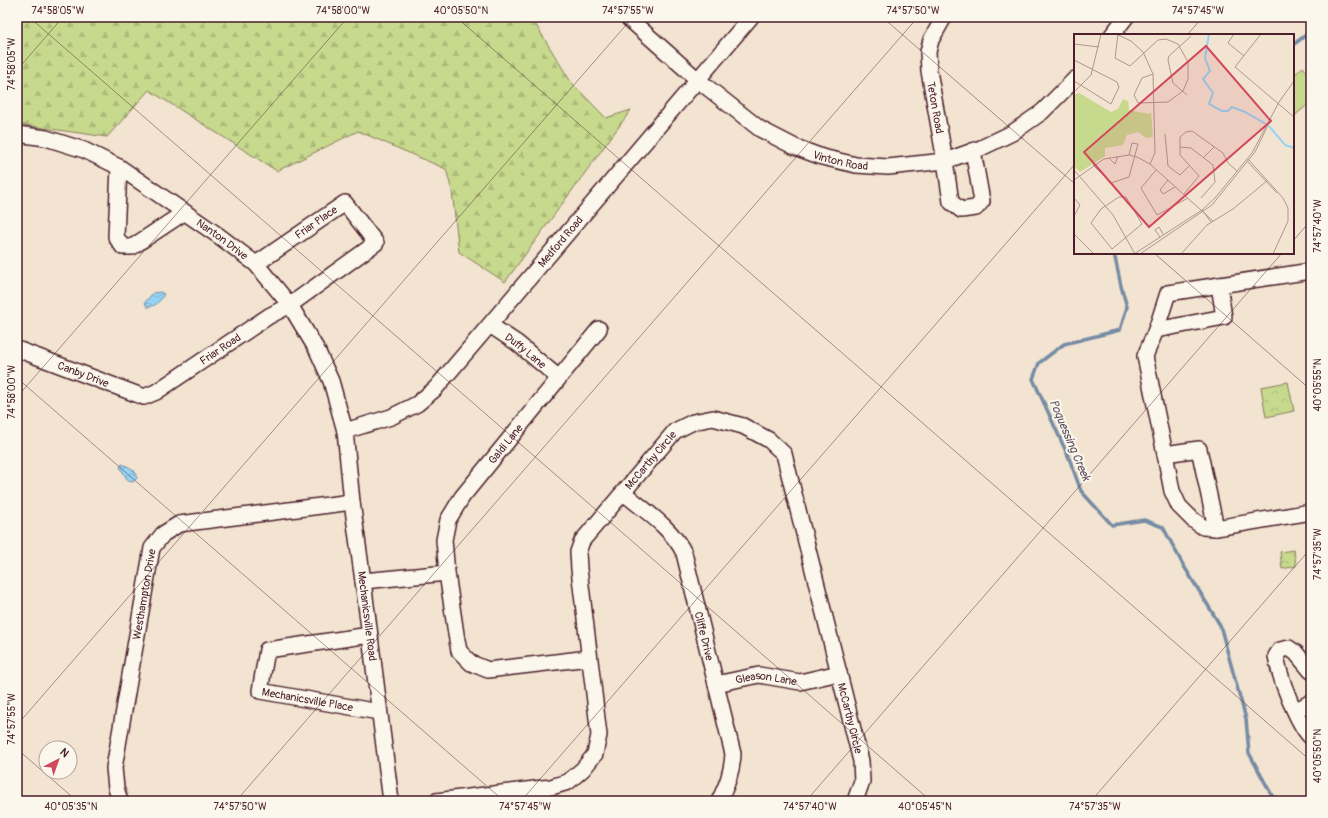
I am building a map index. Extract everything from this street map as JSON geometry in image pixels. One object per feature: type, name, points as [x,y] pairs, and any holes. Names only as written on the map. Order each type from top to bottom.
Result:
[{"type":"street","name":"Vinton Road","points":[[627,17],[698,80],[760,129],[795,147],[822,157],[856,164],[888,167],[945,161],[973,151],[1012,133],[1042,112],[1074,80]]},
{"type":"street","name":"Medford Road","points":[[345,431],[391,417],[416,404],[435,389],[751,17]]},
{"type":"street","name":"Teton Road","points":[[944,17],[931,40],[928,52],[929,71],[951,202],[961,210],[976,208],[982,201],[973,151]]},
{"type":"street","points":[[1113,34],[1126,17]]},
{"type":"street","name":"Nanton Drive","points":[[17,134],[46,138],[84,150],[119,167],[185,212],[256,264],[290,305],[320,356],[331,382],[345,431]]},
{"type":"street","points":[[119,167],[116,237],[123,247],[132,247],[185,212]]},
{"type":"street","name":"Friar Place","points":[[256,264],[345,203],[376,243],[290,305]]},
{"type":"street","points":[[1311,271],[1168,293],[1156,330],[1145,356],[1172,490],[1179,506],[1193,520],[1203,527],[1216,528],[1311,512]]},
{"type":"street","points":[[1156,330],[1224,317],[1219,286]]},
{"type":"street","name":"Friar Road","points":[[151,394],[269,316],[290,305]]},
{"type":"street","name":"Duffy Lane","points":[[490,325],[517,343],[559,378]]},
{"type":"street","name":"Galdi Lane","points":[[589,658],[488,670],[471,664],[460,651],[456,634],[447,573],[444,540],[448,520],[462,497],[599,329]]},
{"type":"street","name":"Canby Drive","points":[[17,349],[144,397],[151,394]]},
{"type":"street","name":"McCarthy Circle","points":[[436,801],[551,787],[568,782],[583,769],[595,754],[599,735],[578,552],[582,541],[676,431],[693,422],[713,418],[743,426],[769,440],[784,454],[861,761],[862,781],[855,801]]},
{"type":"street","name":"Mechanicsville Road","points":[[345,431],[352,502],[364,581],[391,801]]},
{"type":"street","points":[[1165,454],[1199,449],[1216,528]]},
{"type":"street","name":"Cliffe Drive","points":[[624,493],[671,533],[684,553],[734,754],[729,781],[720,801]]},
{"type":"street","name":"Westhampton Drive","points":[[120,801],[116,788],[114,768],[152,548],[163,534],[179,524],[352,502]]},
{"type":"street","points":[[364,581],[447,573]]},
{"type":"street","name":"Mechanicsville Place","points":[[370,635],[267,650],[260,691],[380,712]]},
{"type":"street","points":[[1311,671],[1296,652],[1289,648],[1280,650],[1276,656],[1279,675],[1287,696],[1302,726],[1311,736]]},
{"type":"street","name":"Gleason Lane","points":[[716,684],[759,675],[800,682],[839,673]]},
{"type":"street","points":[[1295,711],[1311,702]]},
{"type":"green space","points":[[17,17],[531,17],[571,82],[606,118],[631,110],[505,282],[459,252],[452,191],[446,169],[358,131],[277,171],[149,90],[107,137],[17,124]]},
{"type":"green space","points":[[1303,67],[1311,77],[1311,102],[1294,116],[1294,75]]},
{"type":"green space","points":[[1288,382],[1294,411],[1266,417],[1261,387]]},
{"type":"green space","points":[[1294,550],[1296,566],[1282,569],[1280,552]]},
{"type":"water","points":[[160,292],[164,294],[161,299],[155,305],[147,307],[145,302],[153,293]]},
{"type":"water","points":[[122,464],[135,472],[137,478],[133,482],[128,481],[120,467]]},
{"type":"waterway","name":"Poquessing Creek","points":[[1294,44],[1311,31]]},
{"type":"waterway","name":"Poquessing Creek","points":[[1114,254],[1127,307],[1120,330],[1064,344],[1039,363],[1033,379],[1069,458],[1081,491],[1112,525],[1144,520],[1163,527],[1182,563],[1220,625],[1246,719],[1249,753],[1275,801]]}]
